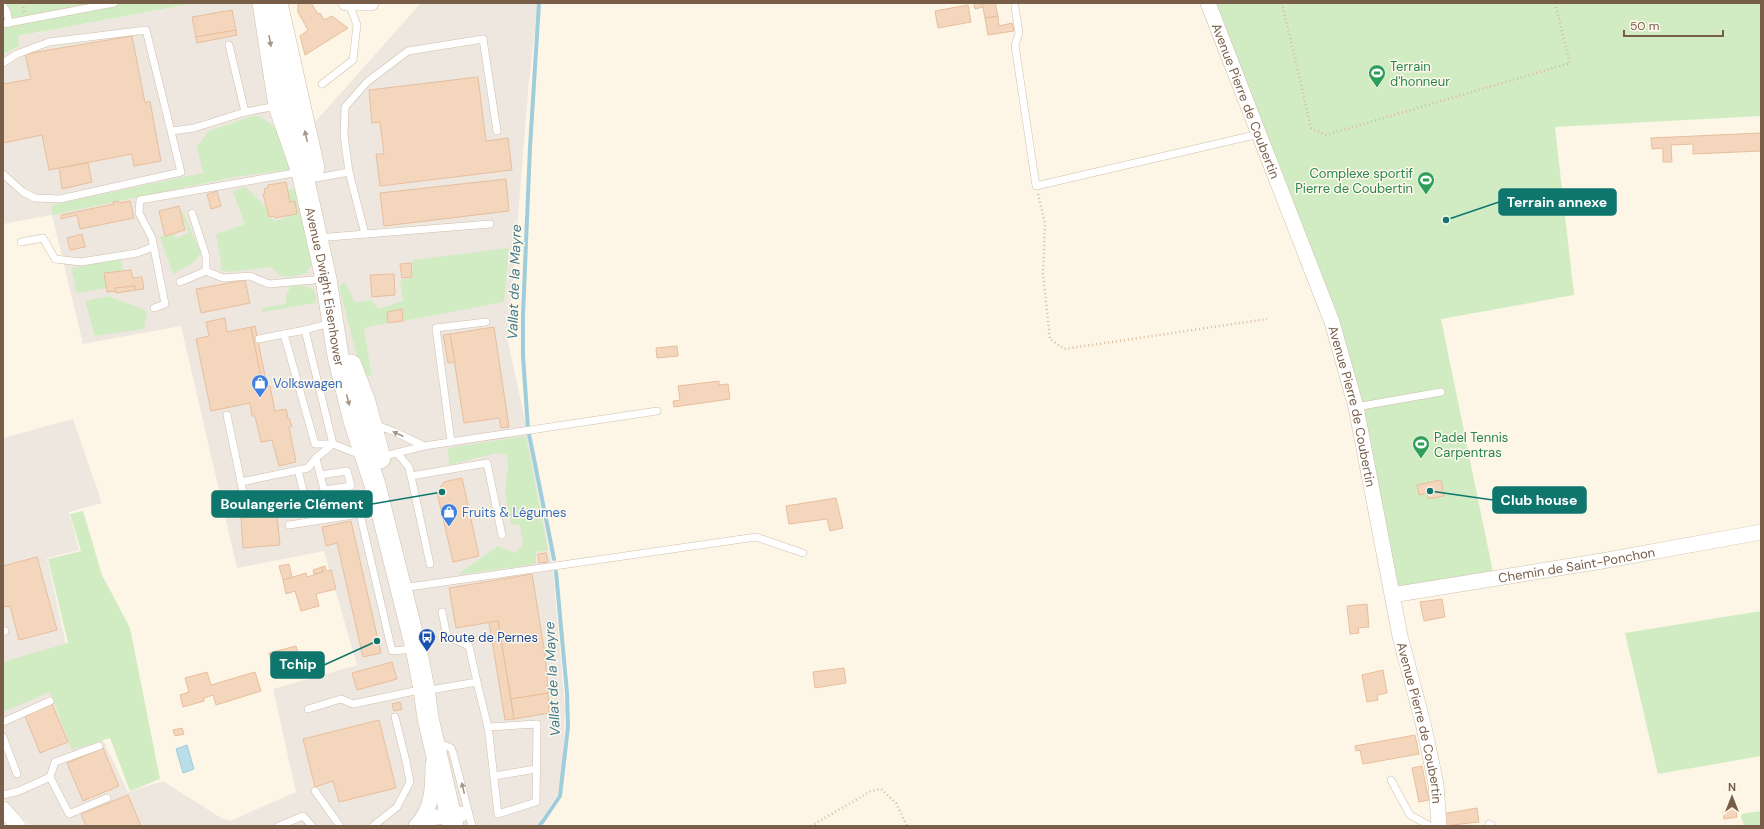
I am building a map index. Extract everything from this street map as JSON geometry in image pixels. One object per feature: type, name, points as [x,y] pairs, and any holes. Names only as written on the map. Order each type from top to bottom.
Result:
[{"type":"main road","name":"Avenue Dwight Eisenhower","points":[[263,3],[309,175],[329,237],[342,340],[360,388],[382,456],[416,648],[430,689]]},
{"type":"main road","name":"Avenue Dwight Eisenhower","points":[[277,3],[289,104]]},
{"type":"main road","name":"Avenue Dwight Eisenhower","points":[[309,175],[332,322],[345,386],[354,421],[382,456],[395,538],[422,632],[438,741],[457,822]]},
{"type":"street","points":[[347,3],[371,3]]},
{"type":"street","name":"Avenue Pierre de Coubertin","points":[[1208,3],[1332,322],[1356,407],[1400,636],[1424,727],[1436,784],[1439,826]]},
{"type":"street","name":"Chemin de Saint-Ponchon","points":[[1392,595],[1594,562],[1761,532]]},
{"type":"street","points":[[419,823],[429,805],[432,793],[438,741]]},
{"type":"street","points":[[3,809],[18,826]]},
{"type":"street","points":[[419,823],[457,822]]},
{"type":"lane","points":[[3,6],[7,12],[6,24],[114,3]]},
{"type":"lane","points":[[322,84],[353,60],[357,25],[347,3]]},
{"type":"lane","points":[[1015,7],[1019,33],[1015,45],[1036,186],[1259,134]]},
{"type":"lane","points":[[3,63],[16,54],[49,42],[146,30],[181,172],[60,199],[35,198],[23,192],[3,174]]},
{"type":"lane","points":[[364,234],[349,172],[344,135],[345,106],[367,82],[408,51],[483,39],[497,131]]},
{"type":"lane","points":[[229,45],[244,112]]},
{"type":"lane","points":[[172,131],[194,128],[244,112],[289,104]]},
{"type":"lane","points":[[154,308],[165,304],[152,238],[139,214],[140,200],[309,175],[349,172]]},
{"type":"lane","points":[[192,213],[206,256],[206,271]]},
{"type":"lane","points":[[329,237],[490,224]]},
{"type":"lane","points":[[21,242],[42,238],[55,259],[81,262],[137,253],[153,247]]},
{"type":"lane","points":[[180,282],[206,271],[224,278],[250,276],[269,284],[326,279]]},
{"type":"lane","points":[[260,339],[305,330],[332,322]]},
{"type":"lane","points":[[451,442],[436,328],[486,322]]},
{"type":"lane","points":[[305,330],[333,444]]},
{"type":"lane","points":[[284,334],[315,444],[333,444],[382,456],[409,467],[430,564]]},
{"type":"lane","points":[[1356,407],[1441,392]]},
{"type":"lane","points":[[382,456],[424,446],[657,411]]},
{"type":"lane","points":[[227,415],[245,503]]},
{"type":"lane","points":[[371,423],[395,432],[424,446]]},
{"type":"lane","points":[[241,482],[308,468],[316,458],[333,444]]},
{"type":"lane","points":[[316,458],[320,475]]},
{"type":"lane","points":[[411,476],[488,463],[502,535]]},
{"type":"lane","points":[[298,470],[306,502]]},
{"type":"lane","points":[[289,525],[360,514],[392,652],[416,648]]},
{"type":"lane","points":[[409,587],[756,537],[803,553]]},
{"type":"lane","points":[[442,612],[447,636],[469,646],[488,727],[498,814],[536,802],[537,724],[488,727]]},
{"type":"lane","points":[[308,709],[341,699],[353,704],[430,689],[477,682]]},
{"type":"lane","points":[[3,722],[50,701]]},
{"type":"lane","points":[[373,826],[397,807],[410,782],[395,717]]},
{"type":"lane","points":[[3,737],[17,774]]},
{"type":"lane","points":[[99,746],[55,762],[50,777],[69,814],[107,798]]},
{"type":"lane","points":[[494,776],[536,769]]},
{"type":"lane","points":[[3,795],[19,791],[50,777]]},
{"type":"lane","points":[[1391,780],[1410,816],[1430,826]]},
{"type":"lane","points":[[315,791],[340,826]]},
{"type":"lane","points":[[279,826],[304,816],[312,826]]},
{"type":"path","points":[[1282,3],[1311,128],[1326,135],[1570,63],[1555,3]]},
{"type":"path","points":[[1036,186],[1045,223],[1043,274],[1050,339],[1064,348],[1267,319]]},
{"type":"path","points":[[811,826],[871,791],[881,789],[896,803],[907,826]]},
{"type":"shaded area","points":[[185,3],[254,3],[276,127],[316,121],[421,3],[538,3],[529,81],[508,341],[524,416],[553,570],[565,708],[563,765],[558,794],[536,826],[30,826],[3,798],[3,438],[73,419],[102,503],[69,512],[79,550],[47,558],[65,640],[102,738],[128,792],[163,781],[221,818],[230,821],[296,792],[273,689],[357,665],[324,551],[237,568],[181,326],[83,344],[52,215],[3,224],[3,39],[185,5]]},
{"type":"green space","points":[[3,3],[185,3],[185,5],[18,36],[19,46],[3,54]]},
{"type":"green space","name":"Complexe sportif Pierre de Coubertin","points":[[1214,3],[1761,3],[1761,116],[1555,127],[1574,295],[1441,319],[1493,572],[1399,589],[1354,375],[1336,312]]},
{"type":"green space","points":[[255,115],[272,125],[282,137],[294,169],[234,177],[52,215],[51,205],[203,173],[197,147],[209,131]]},
{"type":"green space","points":[[245,186],[267,208],[269,217],[275,221],[297,214],[295,201],[290,202],[287,189],[296,189],[312,263],[307,273],[291,277],[281,276],[271,267],[229,272],[217,269],[222,268],[216,234],[245,224],[233,192]]},
{"type":"green space","points":[[182,210],[201,253],[193,263],[173,274],[160,237],[174,234],[176,238],[189,233],[180,211]]},
{"type":"green space","points":[[509,248],[504,302],[403,321],[402,309],[387,312],[388,323],[364,328],[372,376],[362,376],[339,286],[345,283],[355,302],[372,300],[378,309],[403,301],[400,280],[413,278],[412,262],[414,260]]},
{"type":"green space","points":[[120,259],[123,270],[104,273],[107,288],[77,293],[71,268]]},
{"type":"green space","points":[[291,286],[306,286],[313,289],[315,292],[316,303],[262,312],[263,308],[286,304],[286,295]]},
{"type":"green space","points":[[108,296],[147,311],[144,329],[95,336],[85,301]]},
{"type":"green space","points":[[526,436],[548,550],[536,552],[536,564],[457,575],[498,546],[515,553],[523,545],[520,525],[511,524],[505,493],[508,466],[507,455],[496,453],[449,465],[448,448]]},
{"type":"green space","points":[[83,511],[102,575],[130,628],[160,779],[130,791],[110,738],[72,750],[50,692],[3,712],[3,662],[68,643],[48,559],[81,551],[70,514]]},
{"type":"green space","points":[[1761,611],[1761,756],[1658,774],[1625,633]]},
{"type":"green space","points":[[1761,811],[1761,826],[1744,826],[1740,814]]},
{"type":"water","points":[[187,745],[194,769],[183,773],[176,749]]},
{"type":"building","points":[[298,3],[311,3],[324,20],[332,16],[348,28],[305,55],[300,36],[308,30],[298,12]]},
{"type":"building","points":[[974,3],[982,3],[983,7],[975,9]]},
{"type":"building","points":[[982,3],[995,3],[998,16],[985,18]]},
{"type":"building","points":[[968,5],[971,22],[938,28],[935,11]]},
{"type":"building","points":[[232,10],[236,30],[196,37],[192,17]]},
{"type":"building","points":[[998,16],[999,26],[1012,23],[1014,31],[988,35],[985,18]]},
{"type":"building","points":[[236,30],[237,35],[197,43],[196,37]]},
{"type":"building","points":[[132,36],[145,103],[150,101],[161,161],[134,166],[132,154],[49,170],[42,135],[3,143],[3,84],[31,79],[25,54]]},
{"type":"building","points":[[478,77],[486,141],[508,138],[512,170],[380,186],[376,154],[384,154],[380,122],[372,123],[369,90]]},
{"type":"building","points":[[1761,133],[1761,151],[1693,154],[1693,144],[1671,145],[1672,162],[1663,162],[1663,148],[1652,149],[1651,138]]},
{"type":"building","points":[[88,163],[92,182],[62,189],[59,168]]},
{"type":"building","points":[[506,179],[509,211],[384,226],[380,193]]},
{"type":"building","points":[[286,182],[290,202],[295,201],[297,214],[275,218],[274,216],[269,217],[263,194],[265,193],[264,189],[268,188],[268,185]]},
{"type":"building","points":[[217,191],[221,206],[211,209],[207,194]]},
{"type":"building","points":[[118,201],[119,203],[130,201],[134,218],[80,229],[77,215],[61,219],[61,215],[114,204],[113,202]]},
{"type":"building","points":[[179,206],[185,230],[165,236],[159,211]]},
{"type":"building","points":[[82,234],[85,247],[70,250],[67,238]]},
{"type":"building","points":[[411,263],[412,277],[402,278],[400,264]]},
{"type":"building","points":[[131,270],[133,278],[142,277],[144,289],[136,290],[135,286],[115,288],[116,291],[107,292],[104,273]]},
{"type":"building","points":[[394,274],[395,295],[372,297],[370,275]]},
{"type":"building","points":[[245,280],[250,303],[201,313],[196,289]]},
{"type":"building","points":[[135,286],[136,290],[116,293],[115,288]]},
{"type":"building","points":[[402,309],[403,321],[388,323],[387,312]]},
{"type":"building","points":[[225,318],[227,332],[251,327],[263,387],[270,386],[275,411],[286,409],[292,426],[289,427],[296,462],[279,466],[272,440],[261,442],[255,416],[252,416],[250,403],[211,411],[196,339],[209,336],[206,322]]},
{"type":"building","points":[[255,326],[267,386],[263,387],[251,327]]},
{"type":"building","points":[[494,327],[509,427],[501,428],[499,418],[464,423],[450,334]]},
{"type":"building","points":[[450,334],[455,362],[448,363],[443,335]]},
{"type":"building","points":[[677,346],[678,356],[657,358],[656,348]]},
{"type":"building","points":[[719,381],[719,385],[728,384],[730,399],[674,407],[673,401],[680,400],[678,386]]},
{"type":"building","points":[[462,478],[479,556],[453,562],[437,492],[444,482]]},
{"type":"building","points":[[1441,480],[1444,496],[1428,499],[1427,493],[1419,495],[1417,485]]},
{"type":"building","points":[[836,498],[843,528],[830,531],[827,519],[789,524],[786,506]]},
{"type":"building","points":[[277,515],[280,545],[243,548],[241,518]]},
{"type":"building","points":[[351,521],[381,653],[363,657],[337,543],[326,546],[322,527]]},
{"type":"building","points":[[546,553],[548,562],[539,563],[538,554]]},
{"type":"building","points":[[37,557],[57,630],[19,640],[10,606],[3,607],[3,566]]},
{"type":"building","points":[[289,564],[292,577],[283,580],[279,566]]},
{"type":"building","points":[[325,566],[326,571],[331,570],[336,589],[316,594],[319,606],[301,611],[295,591],[286,594],[283,580],[306,573],[307,577],[323,572],[322,567]]},
{"type":"building","points":[[322,567],[323,572],[314,574],[313,570]]},
{"type":"building","points":[[532,574],[545,654],[548,693],[511,699],[498,621],[456,628],[449,588]]},
{"type":"building","points":[[1442,599],[1445,617],[1424,621],[1420,602]]},
{"type":"building","points":[[1367,604],[1369,627],[1358,628],[1359,633],[1350,634],[1347,606]]},
{"type":"building","points":[[498,621],[514,719],[505,720],[489,622]]},
{"type":"building","points":[[296,646],[302,668],[275,676],[269,653]]},
{"type":"building","points":[[392,662],[397,679],[357,690],[352,673]]},
{"type":"building","points":[[844,668],[846,683],[815,688],[813,672]]},
{"type":"building","points":[[1383,670],[1387,693],[1377,695],[1378,700],[1367,702],[1362,675]]},
{"type":"building","points":[[207,672],[211,685],[255,672],[261,691],[216,705],[213,695],[204,698],[204,701],[183,707],[180,695],[189,692],[185,678]]},
{"type":"building","points":[[548,693],[549,713],[514,719],[511,699]]},
{"type":"building","points":[[400,702],[402,709],[394,711],[392,704]]},
{"type":"building","points":[[52,704],[68,742],[40,753],[25,716]]},
{"type":"building","points":[[379,720],[396,788],[339,802],[333,781],[315,787],[303,739]]},
{"type":"building","points":[[182,728],[184,734],[175,736],[173,730]]},
{"type":"building","points":[[1415,735],[1419,754],[1363,764],[1360,750],[1356,751],[1355,746]]},
{"type":"building","points":[[103,748],[119,786],[83,801],[67,763]]},
{"type":"building","points":[[1422,766],[1429,800],[1419,802],[1412,768]]},
{"type":"building","points":[[128,795],[141,826],[86,826],[81,814]]},
{"type":"building","points":[[1735,806],[1737,817],[1724,819],[1723,812],[1728,811],[1728,808]]},
{"type":"building","points":[[1477,808],[1479,822],[1444,826],[1442,814]]},
{"type":"waterway","name":"Vallat de la Mayre","points":[[539,3],[530,147],[523,315],[523,356],[528,429],[554,559]]},
{"type":"waterway","name":"Vallat de la Mayre","points":[[539,826],[560,796],[568,727],[567,693],[556,572]]},
{"type":"place","name":"Terrain d'honneur","points":[[1377,88]]},
{"type":"place","name":"Complexe sportif Pierre de Coubertin","points":[[1426,195]]},
{"type":"place","name":"Terrain annexe","points":[[1446,220]]},
{"type":"place","name":"Volkswagen","points":[[260,398]]},
{"type":"place","name":"Padel Tennis Carpentras","points":[[1421,459]]},
{"type":"place","name":"Club house","points":[[1430,491]]},
{"type":"place","name":"Boulangerie Clément","points":[[442,492]]},
{"type":"place","name":"Fruits & Légumes","points":[[449,527]]},
{"type":"place","name":"Tchip","points":[[377,641]]},
{"type":"place","name":"Route de Pernes","points":[[427,652]]}]
